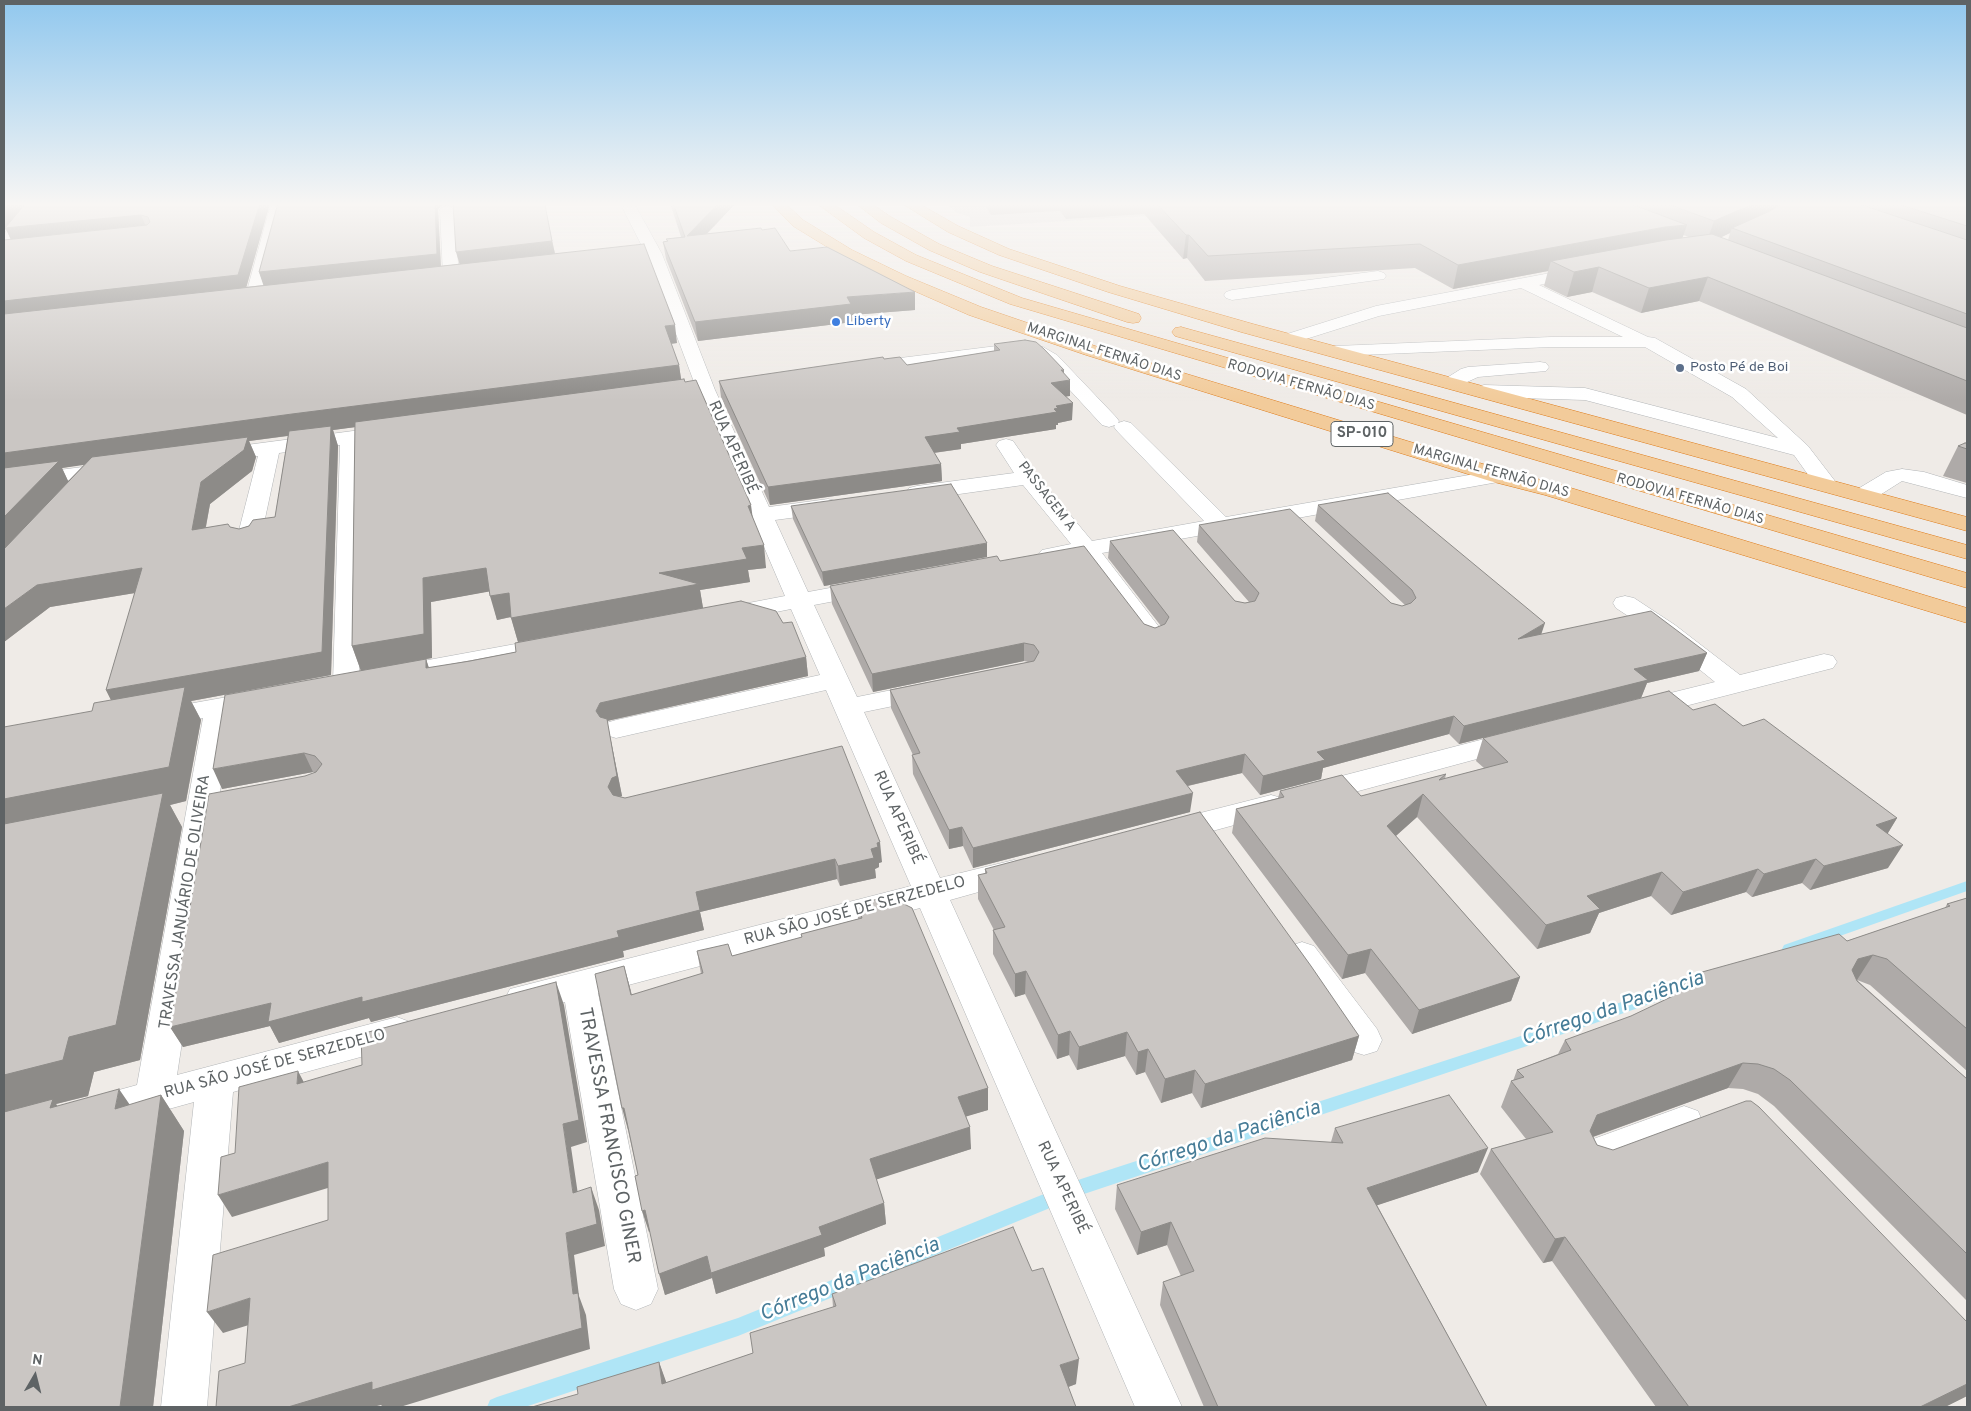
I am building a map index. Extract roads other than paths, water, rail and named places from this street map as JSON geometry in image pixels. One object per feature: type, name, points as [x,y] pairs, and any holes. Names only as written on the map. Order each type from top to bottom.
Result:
[{"type":"highway","name":"MARGINAL FERNÃO DIAS","points":[[878,269],[974,311],[1092,351],[1498,476],[1553,490],[1967,616]]},
{"type":"highway","name":"RODOVIA FERNÃO DIAS","points":[[937,269],[1016,301],[1108,330],[1967,581]]},
{"type":"highway","name":"RODOVIA FERNÃO DIAS","points":[[986,269],[1054,293],[1155,324],[1967,552]]},
{"type":"highway","points":[[1054,269],[1114,289],[1290,339],[1967,524]]},
{"type":"street","points":[[253,298],[261,269]]},
{"type":"street","points":[[451,269],[451,276]]},
{"type":"street","name":"RUA APERIBÉ","points":[[650,269],[848,707],[1159,1407]]},
{"type":"street","points":[[1290,339],[1376,311],[1601,269]]},
{"type":"street","points":[[431,278],[470,274]]},
{"type":"street","points":[[1232,295],[1378,276]]},
{"type":"street","points":[[1524,284],[1649,342],[1739,393],[1801,450],[1827,485]]},
{"type":"street","points":[[234,300],[273,296]]},
{"type":"street","points":[[1336,351],[1551,342],[1649,342]]},
{"type":"street","points":[[852,370],[987,350],[1021,348],[1042,352],[1220,525]]},
{"type":"street","points":[[1452,383],[1468,373],[1478,371],[1540,367]]},
{"type":"street","points":[[1484,391],[1585,394],[1801,450]]},
{"type":"street","points":[[202,457],[409,429]]},
{"type":"street","points":[[350,437],[353,682],[568,642]]},
{"type":"street","name":"PASSAGEM A","points":[[1006,446],[1028,478],[1086,548],[1153,636]]},
{"type":"street","points":[[248,542],[270,448]]},
{"type":"street","points":[[4,483],[133,466]]},
{"type":"street","points":[[75,492],[94,471]]},
{"type":"street","points":[[1864,495],[1894,477],[1902,475],[1916,477],[1963,493]]},
{"type":"street","points":[[1028,559],[1498,476]]},
{"type":"street","points":[[900,496],[1028,478]]},
{"type":"street","points":[[762,515],[851,503]]},
{"type":"street","points":[[1289,513],[1310,533]]},
{"type":"street","points":[[1174,533],[1193,555]]},
{"type":"street","points":[[703,618],[892,584]]},
{"type":"street","points":[[1625,602],[1666,630],[1735,684]]},
{"type":"street","points":[[1612,716],[1824,662]]},
{"type":"street","points":[[616,729],[835,680]]},
{"type":"street","points":[[848,707],[955,685]]},
{"type":"street","points":[[141,721],[287,694]]},
{"type":"street","name":"TRAVESSA JANUÁRIO DE OLIVEIRA","points":[[154,1097],[219,707]]},
{"type":"street","points":[[1139,839],[1214,834],[1546,732]]},
{"type":"street","points":[[838,756],[866,749]]},
{"type":"street","name":"RUA SÃO JOSÉ DE SERZEDELO","points":[[493,1007],[1044,863]]},
{"type":"street","points":[[1285,931],[1364,1040]]},
{"type":"street","name":"TRAVESSA FRANCISCO GINER","points":[[579,984],[636,1289]]},
{"type":"street","name":"RUA SÃO JOSÉ DE SERZEDELO","points":[[61,1121],[426,1024]]},
{"type":"street","points":[[184,1407],[215,1080]]},
{"type":"street","points":[[1599,1154],[1719,1111]]},
{"type":"waterway","name":"Córrego da Paciência","points":[[1789,949],[1967,886]]},
{"type":"waterway","name":"Córrego da Paciência","points":[[497,1407],[738,1327],[1081,1187],[1576,1024],[1696,982]]},
{"type":"place","name":"Liberty","points":[[836,322]]},
{"type":"place","name":"Posto Pé de Boi","points":[[1680,368]]}]
